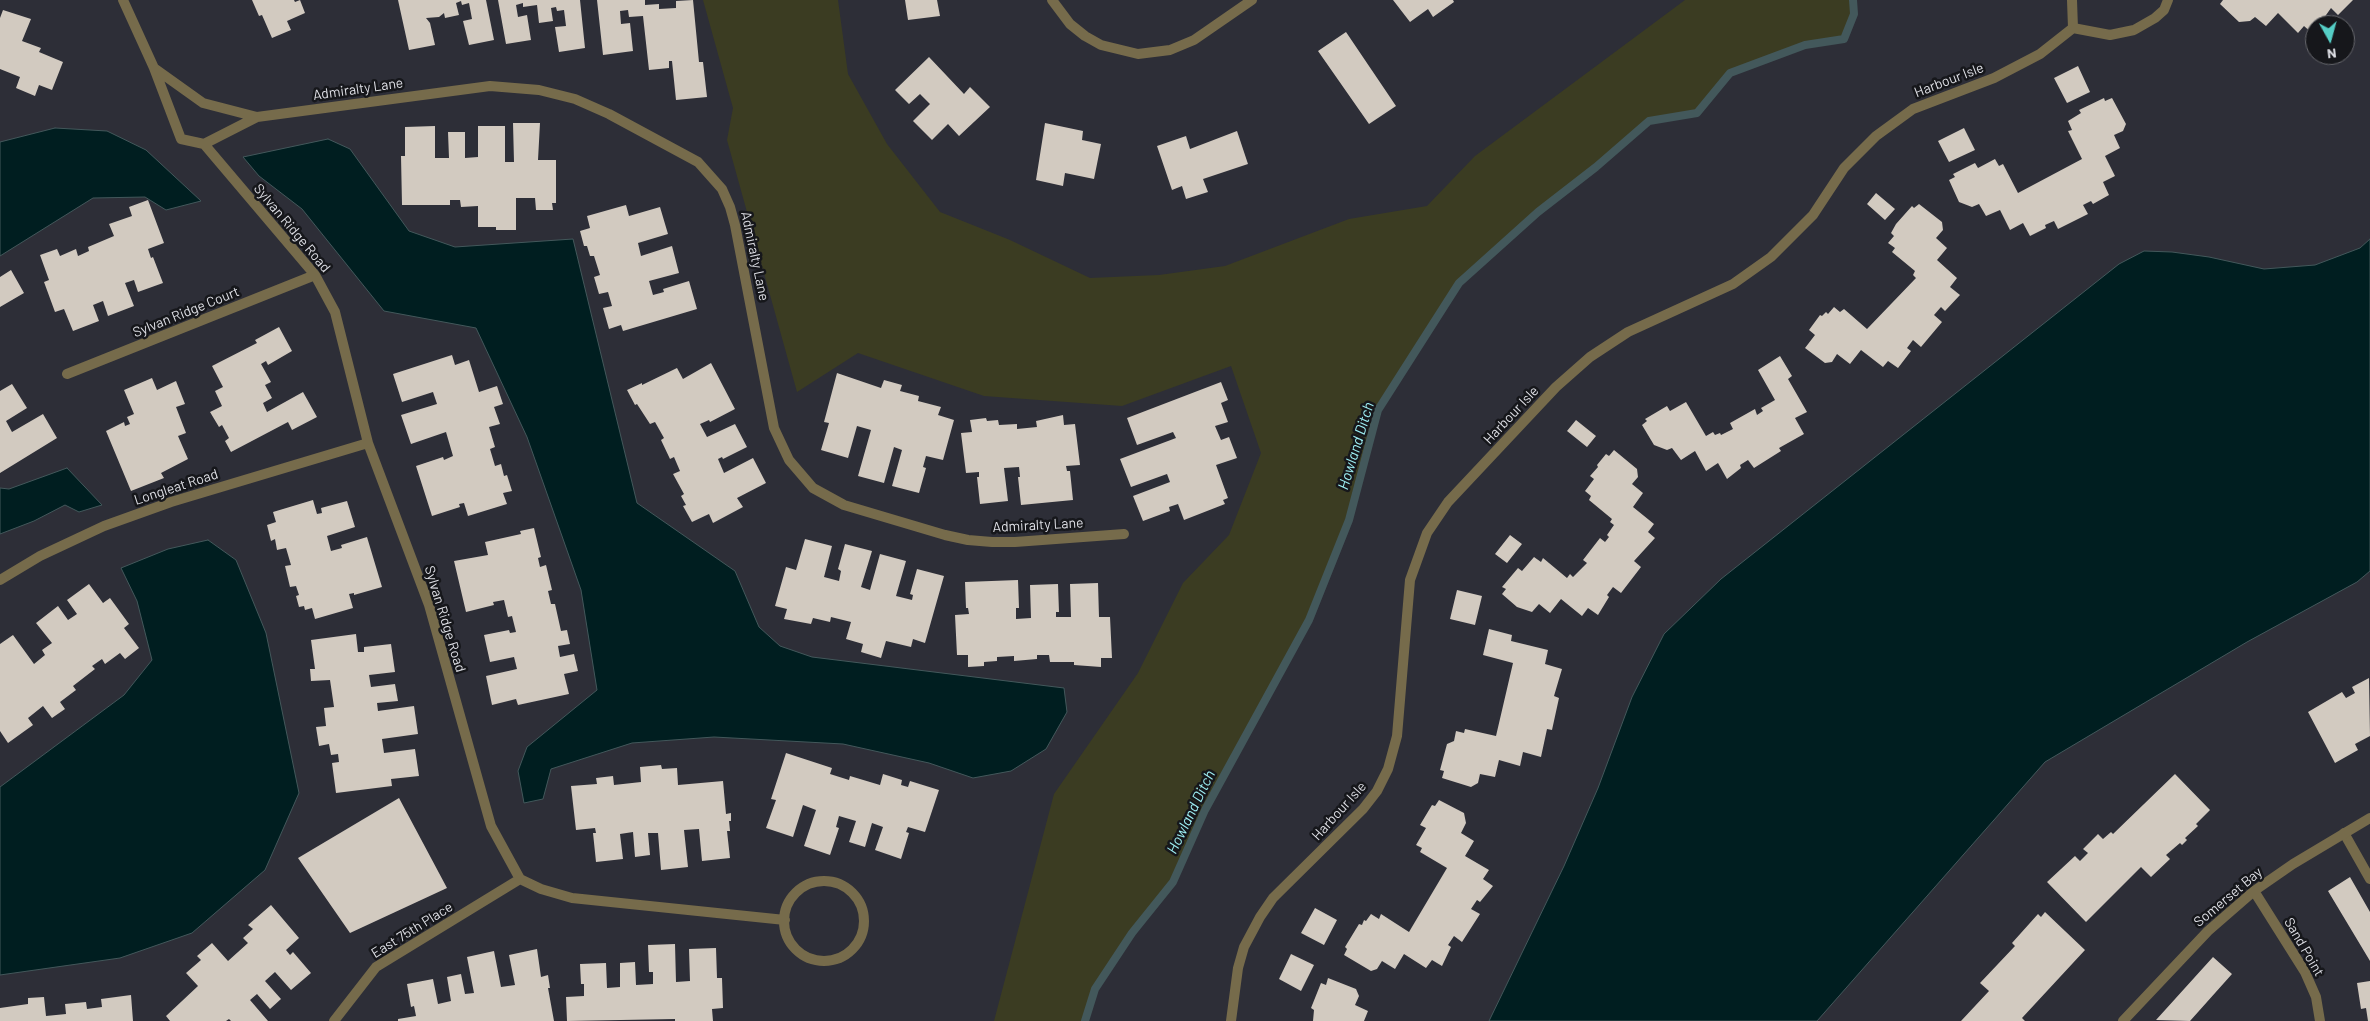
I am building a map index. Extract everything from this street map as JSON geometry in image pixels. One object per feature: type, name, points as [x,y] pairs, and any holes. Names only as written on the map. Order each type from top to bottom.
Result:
[{"type":"street","points":[[124,0],[154,68],[181,139],[204,144],[257,117]]},
{"type":"street","points":[[1052,0],[1070,24],[1085,36],[1101,45],[1138,54],[1170,50],[1194,40],[1252,0]]},
{"type":"street","points":[[2072,0],[2073,28],[2110,35],[2134,30],[2155,18],[2164,10],[2168,0]]},
{"type":"street","name":"Harbour Isle","points":[[1231,1021],[1238,968],[1244,947],[1260,917],[1273,898],[1363,809],[1377,791],[1388,769],[1397,736],[1410,580],[1427,533],[1448,502],[1556,387],[1590,356],[1628,332],[1733,284],[1772,257],[1813,215],[1844,168],[1876,136],[1913,110],[1994,78],[2040,54],[2073,28]]},
{"type":"street","name":"Admiralty Lane","points":[[154,68],[203,102],[257,117],[490,86],[539,90],[575,99],[609,114],[698,162],[722,189],[735,225],[774,428],[788,460],[813,488],[844,505],[968,540],[1008,542],[1124,534]]},
{"type":"street","name":"Sylvan Ridge Road","points":[[204,144],[315,275],[326,292],[338,319],[368,443],[429,605],[491,826],[520,879]]},
{"type":"street","name":"Sylvan Ridge Court","points":[[67,374],[315,275]]},
{"type":"street","name":"Longleat Road","points":[[0,580],[40,556],[104,526],[171,502],[368,443]]},
{"type":"street","name":"Somerset Bay","points":[[2123,1021],[2208,931],[2254,890],[2293,864],[2370,818]]},
{"type":"street","points":[[2344,833],[2370,879]]},
{"type":"street","points":[[520,879],[541,889],[572,898],[784,920]]},
{"type":"street","name":"East 75th Place","points":[[334,1021],[376,967],[520,879]]},
{"type":"street","points":[[824,881],[839,884],[852,892],[861,905],[864,920],[861,935],[853,948],[840,957],[825,961],[809,958],[796,949],[787,936],[784,920],[788,905],[796,893],[809,884],[824,881]]},
{"type":"street","name":"Sand Point","points":[[2254,890],[2305,972],[2316,997],[2320,1021]]},
{"type":"shaded area","points":[[703,0],[838,0],[848,74],[887,144],[940,212],[1010,240],[1090,278],[1159,275],[1225,266],[1349,219],[1427,206],[1475,156],[1685,0],[1853,0],[1854,14],[1844,39],[1805,45],[1730,73],[1697,113],[1649,121],[1596,167],[1538,212],[1459,283],[1378,410],[1349,520],[1309,620],[1205,810],[1173,882],[1132,933],[1095,989],[1085,1021],[994,1021],[1054,794],[1138,673],[1183,583],[1229,535],[1261,453],[1231,366],[1122,406],[984,396],[858,353],[797,392],[727,140],[733,108]]},
{"type":"shaded area","points":[[55,128],[107,131],[146,150],[201,201],[166,210],[145,197],[93,198],[0,256],[0,142]]},
{"type":"shaded area","points":[[328,139],[350,149],[409,231],[455,247],[573,239],[637,503],[735,571],[759,627],[780,646],[812,657],[1064,688],[1067,712],[1046,749],[1011,771],[973,778],[929,763],[843,744],[714,737],[632,743],[551,769],[543,799],[524,803],[518,771],[527,747],[597,690],[581,590],[527,437],[476,328],[384,311],[302,209],[259,176],[243,157]]},
{"type":"shaded area","points":[[2370,239],[2370,571],[2357,582],[2247,642],[2045,762],[1817,1021],[1489,1021],[1564,866],[1598,788],[1632,697],[1664,634],[1721,579],[2119,264],[2144,251],[2172,252],[2209,257],[2264,269],[2315,265],[2360,248]]},
{"type":"shaded area","points":[[67,468],[102,505],[79,512],[65,505],[34,521],[0,534],[0,488],[9,489]]},
{"type":"shaded area","points":[[208,540],[236,560],[266,633],[299,793],[265,870],[192,933],[120,958],[0,975],[0,787],[124,695],[152,660],[137,601],[121,568],[168,549]]},
{"type":"building","points":[[252,0],[294,0],[295,2],[300,0],[305,13],[287,21],[291,30],[272,38],[262,15],[259,16]]},
{"type":"building","points":[[398,0],[486,0],[494,40],[469,45],[463,21],[472,19],[469,3],[462,5],[461,1],[456,3],[459,15],[445,18],[444,13],[439,17],[426,18],[430,23],[435,45],[409,50]]},
{"type":"building","points":[[498,0],[580,0],[585,48],[559,52],[555,27],[566,26],[564,10],[557,11],[556,7],[551,8],[553,21],[539,23],[537,5],[523,7],[523,3],[516,5],[518,17],[527,15],[531,40],[506,44]]},
{"type":"building","points":[[597,0],[645,0],[645,5],[659,4],[659,9],[676,8],[676,1],[693,0],[699,62],[703,62],[707,97],[676,100],[672,61],[669,61],[669,68],[649,70],[643,16],[629,17],[628,10],[620,11],[621,24],[630,23],[633,51],[603,55]]},
{"type":"building","points":[[905,0],[937,0],[940,16],[908,20]]},
{"type":"building","points":[[1393,0],[1453,0],[1454,2],[1433,17],[1428,9],[1410,22]]},
{"type":"building","points":[[2223,0],[2353,0],[2338,15],[2331,8],[2326,15],[2305,15],[2305,27],[2298,33],[2278,13],[2266,26],[2255,17],[2250,21],[2239,22],[2220,4]]},
{"type":"building","points":[[3,10],[31,19],[22,41],[41,48],[39,52],[63,62],[52,90],[39,85],[35,96],[16,88],[20,77],[0,69],[0,18]]},
{"type":"building","points":[[1346,32],[1396,106],[1369,124],[1318,51]]},
{"type":"building","points":[[929,57],[964,94],[970,87],[990,107],[959,136],[948,124],[932,140],[913,121],[930,104],[920,94],[909,104],[895,90]]},
{"type":"building","points":[[2078,66],[2090,92],[2067,103],[2054,78]]},
{"type":"building","points":[[2104,98],[2105,101],[2112,98],[2126,124],[2123,131],[2114,135],[2120,148],[2105,156],[2115,176],[2103,182],[2109,195],[2093,204],[2091,201],[2083,205],[2088,214],[2058,229],[2054,221],[2045,225],[2046,228],[2030,236],[2023,223],[2010,230],[2000,210],[1986,216],[1979,204],[1972,207],[1959,202],[1949,180],[1955,177],[1953,174],[1975,163],[1978,168],[1995,159],[1999,166],[2003,164],[2018,193],[2082,159],[2068,131],[2072,130],[2068,121],[2081,113],[2079,110]]},
{"type":"building","points":[[513,123],[540,123],[538,160],[556,160],[556,203],[552,203],[553,210],[536,210],[535,198],[516,198],[516,230],[496,230],[496,227],[478,227],[478,206],[461,207],[460,200],[450,200],[450,205],[402,205],[401,156],[405,156],[405,127],[435,126],[435,158],[449,158],[448,132],[465,132],[465,158],[478,157],[478,126],[505,126],[505,162],[514,162]]},
{"type":"building","points":[[1045,123],[1083,131],[1082,140],[1101,144],[1094,179],[1065,173],[1063,186],[1036,180]]},
{"type":"building","points":[[1964,128],[1975,150],[1949,162],[1938,141]]},
{"type":"building","points":[[1237,131],[1248,164],[1203,179],[1208,192],[1186,199],[1182,186],[1172,190],[1157,146],[1186,136],[1190,149]]},
{"type":"building","points":[[1876,193],[1895,209],[1885,220],[1867,204]]},
{"type":"building","points":[[148,200],[164,243],[148,249],[163,283],[138,292],[134,280],[125,283],[134,306],[108,316],[103,301],[93,305],[99,321],[73,331],[64,309],[55,312],[44,282],[49,280],[40,255],[57,249],[60,256],[76,249],[78,256],[89,251],[88,247],[114,236],[109,224],[132,216],[129,207]]},
{"type":"building","points":[[1919,204],[1942,222],[1943,230],[1936,238],[1947,248],[1937,260],[1957,278],[1950,287],[1960,295],[1945,311],[1941,307],[1934,315],[1942,322],[1921,347],[1913,340],[1907,348],[1911,351],[1898,368],[1888,361],[1883,367],[1861,350],[1850,364],[1837,354],[1832,362],[1825,363],[1805,348],[1815,335],[1809,330],[1820,315],[1822,316],[1826,312],[1828,314],[1834,307],[1840,312],[1844,309],[1867,329],[1916,278],[1913,275],[1915,271],[1892,252],[1895,248],[1888,243],[1894,236],[1891,233],[1896,224],[1912,206],[1914,208]]},
{"type":"building","points":[[626,205],[629,216],[660,207],[668,234],[638,243],[641,256],[672,246],[679,273],[649,281],[653,295],[664,292],[663,289],[689,281],[697,309],[623,331],[621,325],[609,329],[603,308],[612,306],[608,292],[599,294],[594,277],[600,275],[594,256],[590,256],[587,246],[584,246],[580,231],[590,228],[587,216]]},
{"type":"building","points":[[11,270],[24,293],[0,307],[0,277]]},
{"type":"building","points":[[279,327],[292,351],[268,365],[266,361],[261,364],[271,382],[265,385],[272,398],[263,403],[267,412],[303,392],[317,417],[292,430],[288,422],[231,452],[225,441],[229,438],[222,425],[219,427],[210,412],[222,406],[215,391],[223,387],[212,366],[257,343],[255,340]]},
{"type":"building","points":[[452,355],[455,365],[469,360],[479,392],[497,386],[503,404],[494,407],[500,424],[489,427],[495,447],[490,449],[495,466],[501,464],[504,476],[507,475],[512,491],[503,493],[507,504],[468,516],[464,503],[459,504],[460,507],[432,516],[416,466],[443,457],[444,460],[453,456],[446,432],[411,444],[401,415],[437,404],[433,392],[402,402],[393,374]]},
{"type":"building","points":[[1780,356],[1792,376],[1788,379],[1807,412],[1795,418],[1804,434],[1779,448],[1781,451],[1754,468],[1748,460],[1740,465],[1741,468],[1727,479],[1718,463],[1706,471],[1695,451],[1681,460],[1672,448],[1667,450],[1654,445],[1642,425],[1647,421],[1645,419],[1667,406],[1670,411],[1686,402],[1706,436],[1713,432],[1715,435],[1720,433],[1721,435],[1733,429],[1730,423],[1755,409],[1757,415],[1763,411],[1761,408],[1775,400],[1758,370]]},
{"type":"building","points":[[711,363],[735,409],[710,422],[709,420],[700,424],[707,437],[735,424],[747,447],[723,459],[722,457],[718,459],[724,473],[753,458],[766,483],[737,498],[743,507],[713,523],[709,514],[692,522],[683,506],[686,505],[681,496],[684,494],[673,474],[680,471],[674,457],[670,459],[661,440],[664,438],[655,422],[650,424],[637,404],[635,405],[627,390],[677,368],[683,379]]},
{"type":"building","points":[[837,373],[881,388],[884,380],[902,385],[900,391],[919,396],[918,401],[941,407],[938,415],[954,420],[943,460],[926,456],[923,467],[926,468],[919,493],[892,486],[902,450],[894,447],[884,483],[858,476],[871,430],[857,426],[848,458],[821,450],[829,423],[824,422]]},
{"type":"building","points":[[152,378],[157,390],[176,381],[185,404],[176,407],[186,433],[178,436],[188,459],[161,473],[164,478],[131,491],[106,431],[124,422],[125,426],[130,424],[127,417],[134,414],[124,390]]},
{"type":"building","points":[[1221,382],[1228,400],[1221,403],[1228,422],[1215,426],[1221,440],[1229,437],[1237,458],[1216,465],[1228,498],[1223,500],[1225,504],[1184,520],[1178,504],[1169,507],[1170,511],[1143,521],[1133,496],[1170,482],[1167,474],[1131,487],[1120,459],[1176,438],[1173,432],[1137,445],[1127,418]]},
{"type":"building","points":[[12,384],[27,408],[6,421],[12,432],[43,414],[57,438],[0,473],[0,391]]},
{"type":"building","points":[[1063,415],[1064,425],[1075,424],[1080,465],[1066,466],[1067,471],[1070,471],[1073,500],[1021,505],[1018,477],[1020,477],[1019,467],[1004,468],[1008,501],[980,504],[977,477],[979,477],[979,472],[966,473],[961,433],[972,432],[970,420],[986,418],[987,421],[998,420],[999,425],[1017,424],[1017,429],[1037,427],[1036,421]]},
{"type":"building","points":[[1576,420],[1596,436],[1587,447],[1567,431]]},
{"type":"building","points":[[1614,450],[1637,469],[1638,477],[1632,484],[1643,493],[1633,507],[1654,524],[1648,532],[1655,538],[1634,561],[1641,567],[1621,593],[1613,587],[1607,595],[1609,597],[1598,615],[1588,608],[1582,616],[1561,599],[1550,613],[1539,604],[1532,612],[1517,607],[1502,594],[1506,589],[1502,587],[1518,568],[1522,571],[1534,557],[1541,562],[1543,558],[1567,578],[1570,574],[1573,577],[1587,563],[1583,560],[1600,538],[1605,542],[1609,537],[1607,535],[1614,525],[1610,522],[1612,519],[1589,500],[1591,496],[1585,491],[1594,479],[1590,476],[1598,467],[1597,465],[1606,454],[1609,456]]},
{"type":"building","points":[[313,500],[317,514],[322,513],[321,508],[347,501],[355,527],[327,536],[331,551],[342,548],[341,545],[367,537],[382,587],[354,595],[354,593],[349,594],[353,608],[315,619],[312,608],[305,610],[304,606],[299,607],[296,596],[299,595],[296,586],[290,587],[285,566],[291,565],[286,548],[277,550],[275,539],[271,541],[267,525],[276,522],[273,512]]},
{"type":"building","points":[[534,528],[541,557],[538,558],[540,567],[546,565],[552,590],[548,591],[551,604],[555,604],[561,631],[567,630],[570,644],[558,646],[560,657],[574,654],[578,671],[564,674],[569,694],[518,705],[516,699],[492,705],[486,676],[517,669],[514,657],[490,662],[484,635],[509,630],[510,633],[516,632],[512,616],[508,617],[504,600],[493,602],[494,605],[466,612],[454,561],[488,555],[485,542],[521,534],[520,531]]},
{"type":"building","points":[[1510,535],[1522,544],[1507,563],[1495,554]]},
{"type":"building","points":[[805,539],[832,546],[824,577],[839,581],[841,571],[838,569],[845,544],[872,551],[861,587],[870,590],[880,554],[906,561],[896,596],[912,600],[913,595],[910,594],[917,569],[944,576],[925,643],[913,639],[911,647],[886,641],[881,658],[861,652],[863,644],[846,639],[851,622],[831,617],[830,622],[813,618],[811,624],[784,619],[787,609],[775,606],[786,567],[796,570]]},
{"type":"building","points":[[1018,580],[1019,608],[1016,608],[1016,619],[1031,618],[1030,585],[1058,584],[1059,612],[1056,612],[1056,617],[1071,617],[1070,584],[1098,583],[1099,617],[1110,617],[1112,658],[1101,658],[1101,667],[1074,665],[1074,662],[1050,662],[1049,655],[1037,655],[1037,659],[1014,661],[1014,656],[997,657],[997,661],[984,662],[984,666],[968,667],[968,655],[957,655],[955,615],[969,614],[968,608],[966,608],[965,582]]},
{"type":"building","points":[[89,584],[103,603],[110,598],[129,624],[124,628],[139,648],[125,659],[120,653],[105,664],[102,659],[92,666],[95,669],[73,686],[76,690],[60,702],[65,709],[52,718],[43,706],[28,718],[33,725],[8,743],[0,731],[0,644],[13,635],[34,664],[45,655],[42,650],[52,643],[36,623],[58,606],[68,620],[77,614],[67,600]]},
{"type":"building","points":[[1457,590],[1482,596],[1475,625],[1450,619]]},
{"type":"building","points":[[1489,629],[1512,635],[1511,641],[1548,650],[1545,664],[1562,669],[1554,696],[1559,698],[1552,730],[1547,729],[1541,757],[1523,752],[1520,766],[1499,760],[1495,777],[1480,774],[1478,783],[1471,787],[1442,778],[1444,771],[1440,770],[1447,744],[1454,741],[1456,731],[1464,733],[1465,729],[1496,736],[1513,663],[1483,655]]},
{"type":"building","points":[[356,634],[358,652],[364,652],[364,647],[391,644],[395,672],[369,675],[371,687],[395,684],[398,701],[377,703],[378,711],[414,706],[418,734],[382,739],[384,753],[415,749],[419,776],[391,779],[392,786],[336,793],[332,763],[339,762],[338,754],[331,755],[329,744],[319,746],[316,727],[326,726],[324,708],[334,707],[330,680],[311,681],[310,669],[315,669],[311,640]]},
{"type":"building","points":[[2369,678],[2370,736],[2355,744],[2358,750],[2335,763],[2308,712],[2342,692],[2346,698],[2355,693],[2352,687]]},
{"type":"building","points":[[786,753],[832,768],[830,774],[849,780],[850,776],[880,785],[883,774],[902,780],[901,785],[908,787],[910,781],[939,790],[925,832],[908,827],[906,832],[909,833],[901,859],[875,850],[883,827],[872,823],[865,847],[849,842],[856,821],[839,816],[836,827],[839,828],[830,855],[804,846],[816,810],[803,805],[793,837],[766,828],[776,800],[771,799]]},
{"type":"building","points":[[661,765],[662,769],[677,768],[678,785],[723,781],[726,814],[731,813],[731,821],[729,821],[730,831],[727,831],[730,858],[702,861],[699,829],[684,830],[688,867],[661,870],[658,833],[648,833],[650,855],[635,857],[633,832],[620,834],[623,859],[596,862],[593,833],[596,833],[595,828],[576,830],[571,786],[597,784],[596,778],[613,776],[614,785],[641,782],[640,767]]},
{"type":"building","points":[[2175,774],[2210,810],[2196,824],[2198,826],[2185,838],[2187,840],[2182,845],[2180,843],[2166,855],[2170,859],[2151,877],[2141,867],[2086,922],[2047,882],[2075,856],[2080,861],[2088,853],[2083,849],[2098,834],[2103,839],[2111,832],[2113,834]]},
{"type":"building","points":[[399,798],[447,888],[350,933],[298,858]]},
{"type":"building","points":[[1439,800],[1464,813],[1466,823],[1461,833],[1474,841],[1465,856],[1489,870],[1483,879],[1493,886],[1480,902],[1477,900],[1471,909],[1480,914],[1462,942],[1454,936],[1448,945],[1451,947],[1442,966],[1432,960],[1426,968],[1404,954],[1395,969],[1382,961],[1377,969],[1371,971],[1344,955],[1347,949],[1345,947],[1359,924],[1362,925],[1364,920],[1366,921],[1371,914],[1379,919],[1381,914],[1409,932],[1447,868],[1420,852],[1422,848],[1416,845],[1426,828],[1420,825],[1432,805],[1435,806]]},
{"type":"building","points":[[2350,877],[2370,912],[2370,961],[2328,891]]},
{"type":"building","points":[[271,905],[299,938],[286,950],[290,955],[293,952],[311,973],[291,990],[275,972],[265,981],[281,999],[270,1009],[257,994],[250,1000],[268,1021],[231,1021],[229,1019],[226,1021],[170,1021],[166,1016],[198,986],[186,973],[201,960],[197,956],[212,943],[228,961],[248,943],[243,938],[253,929],[248,925]]},
{"type":"building","points":[[1315,908],[1337,920],[1324,945],[1301,933]]},
{"type":"building","points":[[2045,912],[2085,950],[2022,1018],[2025,1021],[1961,1021],[1989,991],[1980,983],[2015,946],[2012,943],[2038,914],[2041,917]]},
{"type":"building","points":[[675,944],[676,982],[690,981],[689,949],[716,948],[717,978],[722,978],[723,1008],[712,1009],[713,1021],[675,1021],[675,1019],[567,1021],[566,997],[584,996],[580,964],[606,963],[607,988],[620,987],[620,963],[635,962],[636,985],[653,984],[653,972],[649,972],[648,945]]},
{"type":"building","points":[[537,949],[541,977],[548,975],[550,988],[548,988],[554,1021],[398,1021],[398,1019],[416,1016],[414,1006],[411,1007],[407,984],[433,979],[438,1004],[451,1001],[447,977],[461,974],[465,994],[474,993],[467,957],[494,951],[501,987],[515,985],[509,955]]},
{"type":"building","points":[[1291,954],[1314,965],[1301,991],[1279,979]]},
{"type":"building","points":[[2213,957],[2232,974],[2190,1021],[2156,1020]]},
{"type":"building","points":[[1328,978],[1356,989],[1359,996],[1355,1005],[1368,1011],[1364,1021],[1313,1021],[1314,1010],[1311,1008],[1321,983],[1326,985]]},
{"type":"building","points":[[2370,981],[2370,1021],[2368,1021],[2366,1008],[2361,1009],[2357,983]]},
{"type":"building","points":[[131,995],[133,1021],[0,1021],[0,1008],[28,1004],[28,998],[44,997],[46,1016],[66,1014],[65,1004],[86,1002],[87,1009],[102,1007],[101,999]]},
{"type":"waterway","name":"Howland Ditch","points":[[1085,1021],[1095,989],[1132,933],[1173,882],[1205,810],[1309,620],[1349,520],[1378,410],[1459,283],[1538,212],[1596,167],[1649,121],[1697,113],[1730,73],[1805,45],[1844,39],[1854,14],[1853,0]]}]
